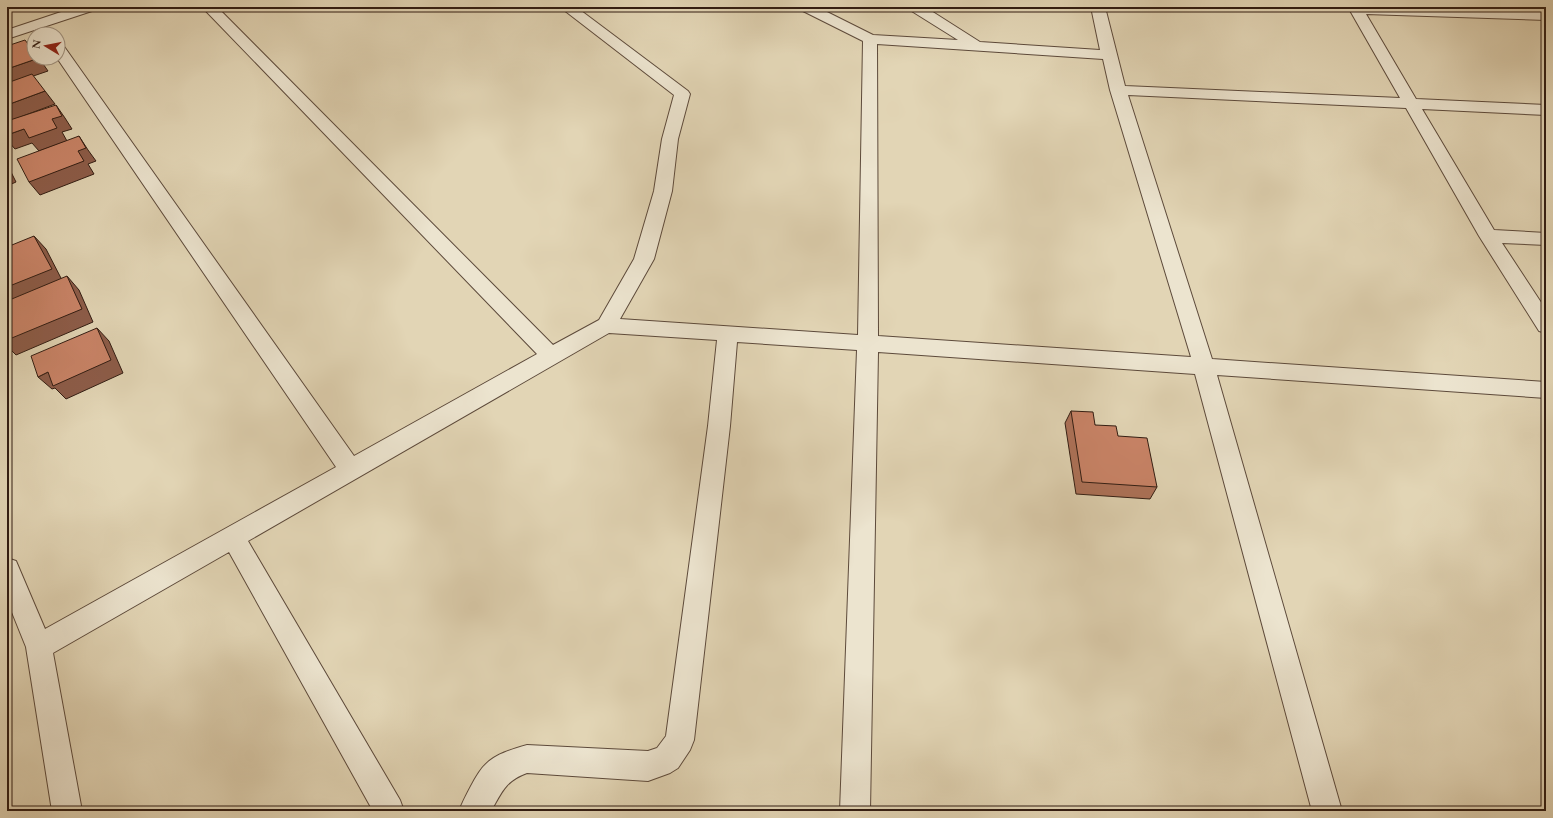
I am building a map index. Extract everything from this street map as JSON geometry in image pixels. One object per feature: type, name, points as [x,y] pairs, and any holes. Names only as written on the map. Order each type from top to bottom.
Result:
[{"type":"street","points":[[51,26],[90,7]]},
{"type":"street","points":[[209,7],[551,356]]},
{"type":"street","points":[[806,7],[870,39],[1108,55]]},
{"type":"street","points":[[915,7],[976,46]]},
{"type":"street","points":[[1098,7],[1108,55],[1118,90],[1204,366],[1327,811]]},
{"type":"street","points":[[39,647],[606,325],[644,259],[663,191],[670,139],[682,94],[571,8]]},
{"type":"street","points":[[1356,8],[1546,16]]},
{"type":"street","points":[[1356,8],[1488,236],[1546,326]]},
{"type":"street","points":[[7,35],[26,32]]},
{"type":"street","points":[[855,811],[868,343],[870,39]]},
{"type":"street","points":[[66,60],[351,470]]},
{"type":"street","points":[[1118,90],[1546,110]]},
{"type":"street","points":[[1488,236],[1546,239]]},
{"type":"street","points":[[606,325],[1546,390]]},
{"type":"street","points":[[474,811],[495,775],[510,765],[527,759],[648,766],[663,762],[671,754],[680,740],[719,426],[728,333]]},
{"type":"street","points":[[233,537],[389,811]]},
{"type":"street","points":[[7,569],[39,647],[67,811]]},
{"type":"building","points":[[25,40],[26,62],[7,69],[7,46]]},
{"type":"building","points":[[32,74],[45,91],[7,105],[7,83]]},
{"type":"building","points":[[56,105],[62,116],[52,119],[57,128],[29,138],[24,129],[7,135],[7,121]]},
{"type":"building","points":[[79,136],[86,148],[78,151],[84,161],[29,182],[17,159]]},
{"type":"building","points":[[7,168],[11,176],[7,177]]},
{"type":"building","points":[[34,236],[52,269],[7,287],[7,247]]},
{"type":"building","points":[[67,276],[82,309],[7,340],[7,315],[11,313],[7,301]]},
{"type":"building","points":[[97,328],[111,360],[53,386],[48,372],[38,377],[31,356]]},
{"type":"building","points":[[1071,411],[1093,412],[1095,425],[1116,426],[1118,436],[1147,438],[1157,487],[1082,482]]}]
